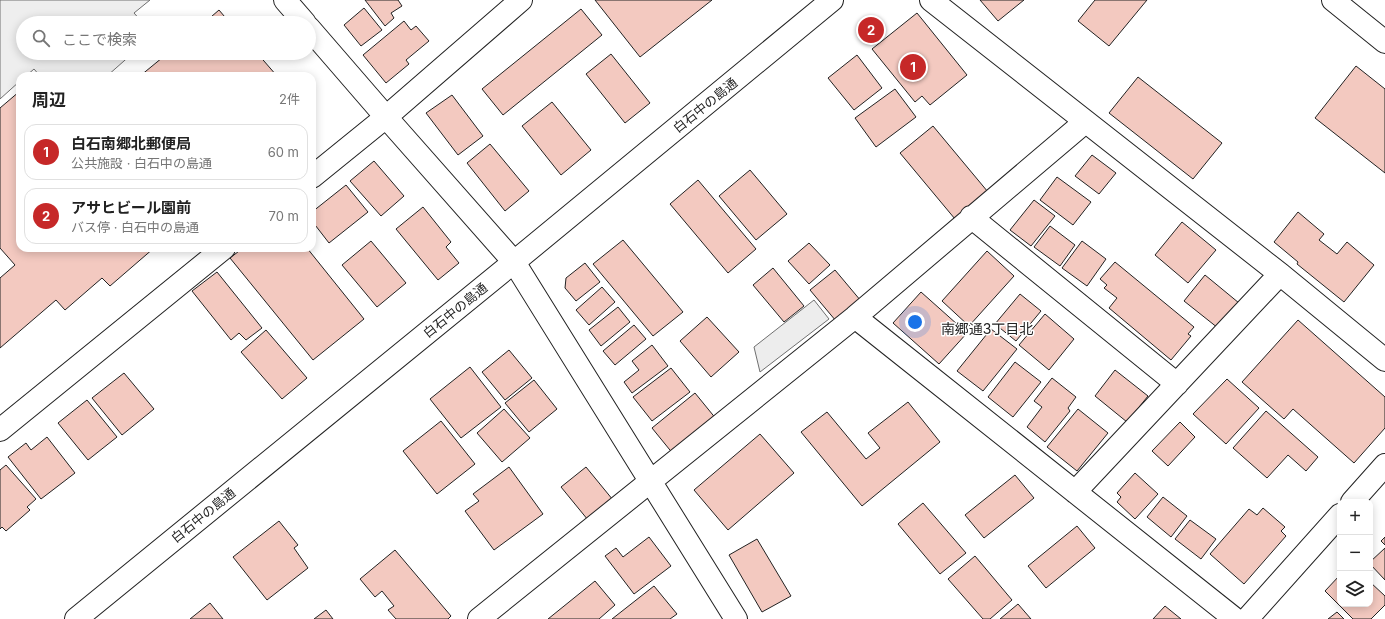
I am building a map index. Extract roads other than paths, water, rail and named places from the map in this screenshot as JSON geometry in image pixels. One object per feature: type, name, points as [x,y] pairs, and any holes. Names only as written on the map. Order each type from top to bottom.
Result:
[{"type":"street","points":[[285,0],[299,16]]},
{"type":"street","points":[[316,174],[386,117],[521,0]]},
{"type":"street","name":"白石中の島通","points":[[76,619],[514,262],[832,0]]},
{"type":"street","points":[[931,0],[1084,122],[1280,274],[1385,360]]},
{"type":"street","points":[[1332,0],[1385,42]]},
{"type":"street","points":[[316,36],[514,262],[736,619]]},
{"type":"street","points":[[479,619],[650,480],[855,317],[1084,122]]},
{"type":"street","points":[[971,218],[1177,384]]},
{"type":"street","points":[[0,430],[219,252]]},
{"type":"street","points":[[1075,492],[1280,274]]},
{"type":"street","points":[[855,317],[1235,619]]},
{"type":"street","points":[[1355,499],[1385,465]]},
{"type":"street","points":[[1247,619],[1337,518]]},
{"type":"place","name":"アサヒビール園前","points":[[871,30]]},
{"type":"place","name":"白石南郷北郵便局","points":[[913,67]]},
{"type":"district","name":"南郷通3丁目北","points":[[987,329]]}]
